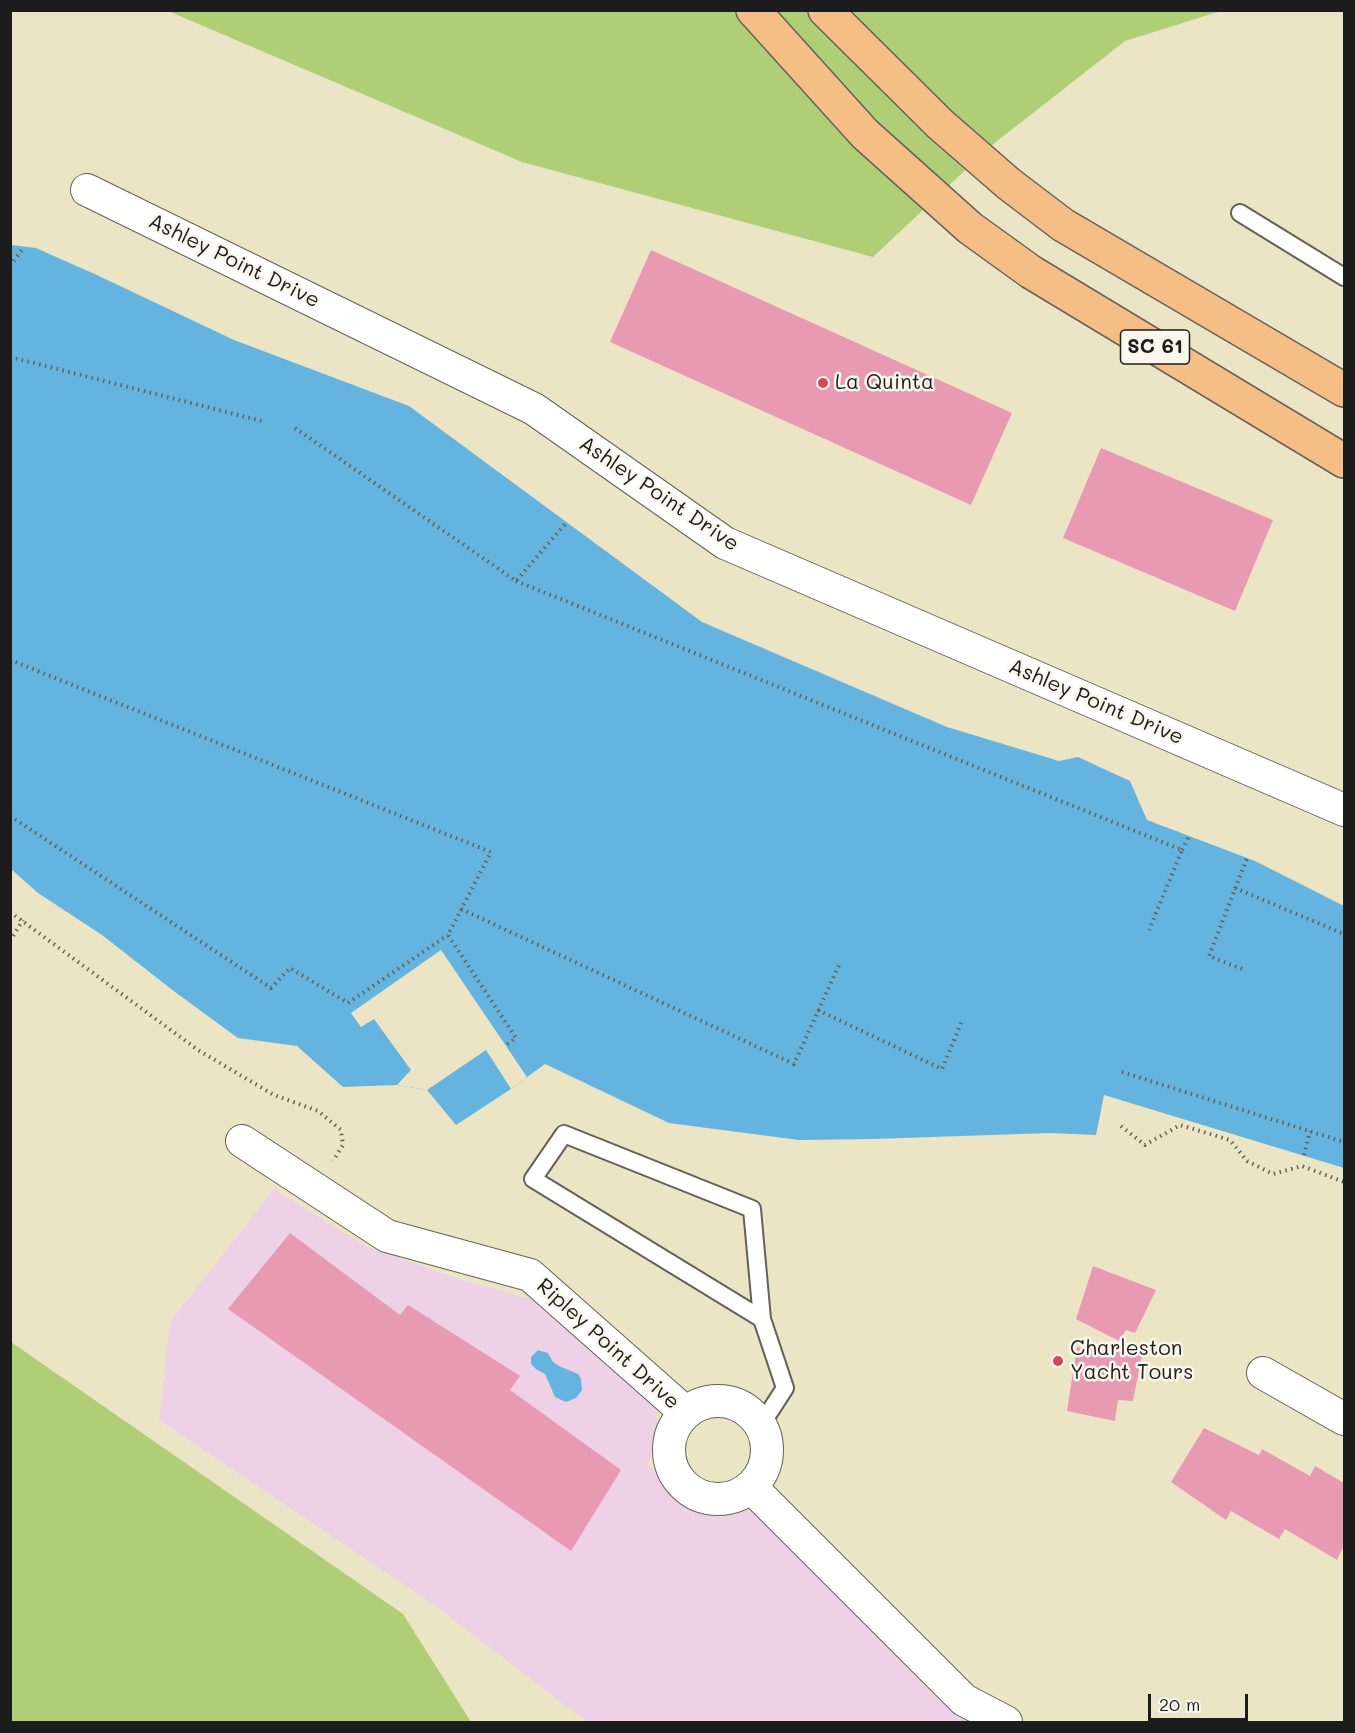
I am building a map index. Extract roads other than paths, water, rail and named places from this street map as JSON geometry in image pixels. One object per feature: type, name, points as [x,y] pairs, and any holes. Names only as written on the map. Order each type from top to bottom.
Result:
[{"type":"highway","points":[[753,10],[787,47]]},
{"type":"highway","points":[[759,10],[787,47]]},
{"type":"highway","name":"SC 61","points":[[825,10],[940,124],[1009,184],[1063,225],[1344,390]]},
{"type":"highway","name":"SC 61","points":[[787,47],[865,134],[970,228],[1031,272],[1344,461]]},
{"type":"street","name":"Ashley Point Drive","points":[[87,190],[534,409],[725,543],[1344,810]]},
{"type":"street","name":"Ripley Point Drive","points":[[242,1141],[387,1236],[530,1275],[685,1412]]},
{"type":"street","points":[[1263,1373],[1344,1419]]},
{"type":"street","name":"Ripley Point Drive","points":[[751,1487],[728,1498],[703,1497],[681,1483],[669,1460],[671,1434],[685,1412],[711,1400],[740,1405],[761,1425]]},
{"type":"street","points":[[761,1425],[768,1446],[764,1468],[751,1487],[964,1700],[1006,1722]]},
{"type":"lane","points":[[1240,213],[1344,276]]},
{"type":"lane","points":[[761,1425],[785,1388],[762,1319],[752,1209],[564,1134],[533,1179],[762,1319]]},
{"type":"water","points":[[11,245],[36,248],[234,340],[409,406],[702,622],[947,727],[1059,761],[1078,757],[1130,781],[1147,820],[1255,861],[1344,906],[1344,1168],[1104,1095],[1096,1135],[1050,1133],[799,1140],[669,1123],[545,1064],[456,1125],[427,1090],[397,1085],[343,1087],[297,1046],[238,1038],[102,935],[38,893],[11,869]]},
{"type":"water","points":[[538,1350],[548,1353],[553,1362],[559,1366],[578,1374],[582,1390],[576,1398],[566,1402],[555,1397],[545,1374],[531,1364],[531,1357]]},
{"type":"place","name":"La Quinta","points":[[823,383]]},
{"type":"place","name":"Charleston Yacht Tours","points":[[1058,1361]]}]
